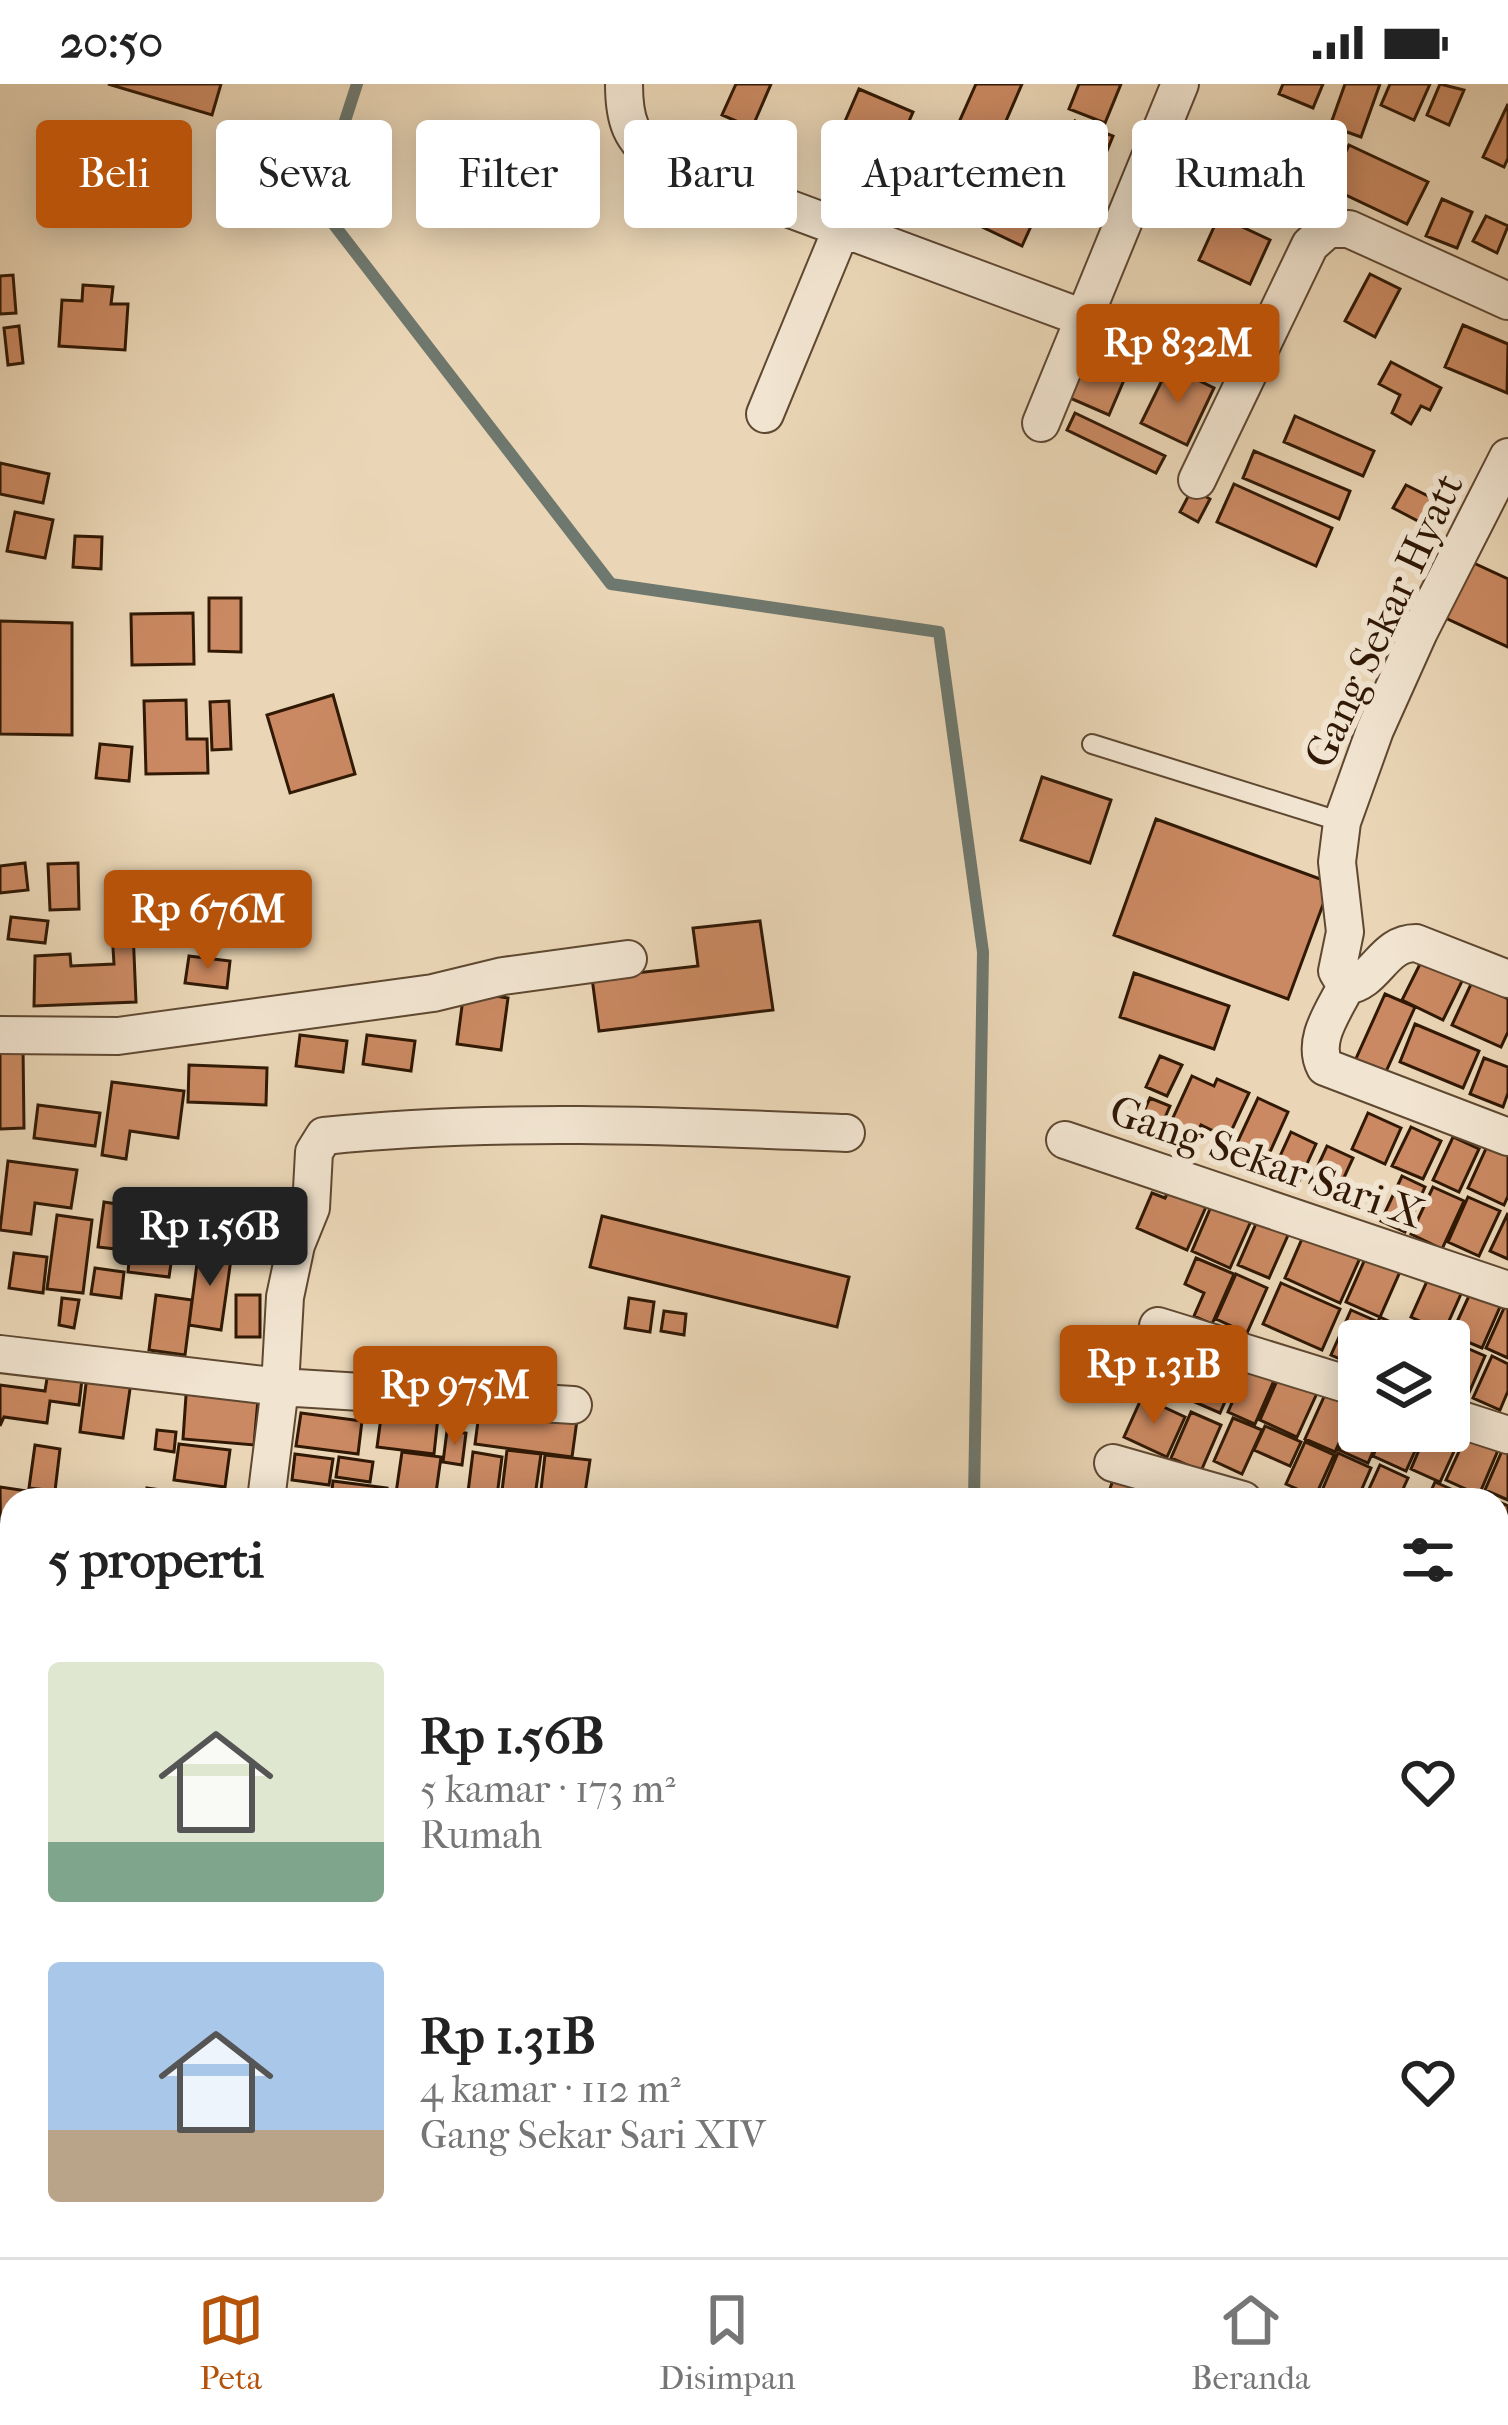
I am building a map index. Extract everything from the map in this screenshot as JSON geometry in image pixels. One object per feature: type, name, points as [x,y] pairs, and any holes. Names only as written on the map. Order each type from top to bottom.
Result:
[{"type":"street","points":[[624,84],[624,119],[647,152],[661,161],[1086,319]]},
{"type":"street","points":[[1040,423],[1086,319],[1176,85]]},
{"type":"street","points":[[1197,480],[1310,244],[1328,229],[1349,229],[1508,301]]},
{"type":"street","points":[[765,414],[841,230]]},
{"type":"street","name":"Gang Sekar Hyatt","points":[[1346,986],[1337,971],[1345,932],[1336,862],[1342,821],[1375,730],[1508,457]]},
{"type":"street","points":[[1508,979],[1415,943],[1402,943],[1365,979],[1346,986],[1321,1037],[1318,1054],[1340,1076],[1508,1137]]},
{"type":"street","points":[[0,1035],[118,1036],[433,994],[503,976],[628,958]]},
{"type":"street","points":[[267,1488],[285,1297],[296,1245],[311,1208],[314,1152],[324,1136],[544,1127],[846,1133]]},
{"type":"street","name":"Gang Sekar Sari X","points":[[1065,1140],[1508,1290]]},
{"type":"street","points":[[1158,1326],[1338,1382]]},
{"type":"street","points":[[0,1354],[280,1387],[573,1405]]},
{"type":"street","points":[[1470,1423],[1508,1435]]},
{"type":"street","points":[[1113,1463],[1201,1488]]},
{"type":"lane","points":[[1092,744],[1342,821]]},
{"type":"building","points":[[108,84],[221,84],[212,115]]},
{"type":"building","points":[[736,84],[771,84],[755,120],[722,115]]},
{"type":"building","points":[[976,84],[1022,84],[1006,120],[960,120]]},
{"type":"building","points":[[1079,84],[1121,84],[1106,120],[1069,109]]},
{"type":"building","points":[[1283,84],[1323,84],[1313,108],[1279,94]]},
{"type":"building","points":[[1345,84],[1380,84],[1361,137],[1347,132],[1347,120],[1332,120]]},
{"type":"building","points":[[1390,84],[1430,84],[1414,120],[1381,105]]},
{"type":"building","points":[[1440,84],[1464,90],[1449,125],[1427,115]]},
{"type":"building","points":[[859,89],[913,112],[909,120],[846,120]]},
{"type":"building","points":[[1508,104],[1508,158],[1504,167],[1483,157]]},
{"type":"building","points":[[1349,145],[1428,182],[1407,224],[1347,196]]},
{"type":"building","points":[[1442,199],[1472,212],[1457,248],[1426,236]]},
{"type":"building","points":[[1486,216],[1508,226],[1497,253],[1473,241]]},
{"type":"building","points":[[984,228],[1030,228],[1022,246]]},
{"type":"building","points":[[1214,228],[1244,228],[1270,240],[1250,284],[1199,260]]},
{"type":"building","points":[[1370,274],[1400,289],[1375,337],[1345,321]]},
{"type":"building","points":[[13,275],[16,313],[0,314],[0,276]]},
{"type":"building","points":[[83,285],[113,287],[111,304],[128,304],[125,350],[59,346],[62,300],[82,301]]},
{"type":"building","points":[[1093,312],[1174,353],[1162,377],[1081,337]]},
{"type":"building","points":[[1463,325],[1508,344],[1507,393],[1445,367]]},
{"type":"building","points":[[19,326],[23,363],[8,365],[4,328]]},
{"type":"building","points":[[1079,360],[1124,380],[1109,415],[1063,395]]},
{"type":"building","points":[[1391,362],[1441,388],[1430,410],[1421,406],[1411,424],[1392,413],[1400,395],[1379,384]]},
{"type":"building","points":[[1169,366],[1214,388],[1187,445],[1141,423]]},
{"type":"building","points":[[1075,413],[1165,456],[1156,473],[1067,430]]},
{"type":"building","points":[[1295,416],[1374,451],[1363,476],[1284,442]]},
{"type":"building","points":[[1254,451],[1350,491],[1339,519],[1243,478]]},
{"type":"building","points":[[0,463],[49,474],[43,503],[0,494]]},
{"type":"building","points":[[1234,484],[1332,528],[1316,566],[1217,522]]},
{"type":"building","points":[[1406,485],[1448,506],[1435,530],[1393,508]]},
{"type":"building","points":[[1192,489],[1210,499],[1198,522],[1180,512]]},
{"type":"building","points":[[15,512],[53,520],[45,558],[7,551]]},
{"type":"building","points":[[75,536],[102,537],[101,569],[73,567]]},
{"type":"building","points":[[1465,559],[1508,579],[1508,647],[1439,615]]},
{"type":"building","points":[[209,598],[241,598],[241,652],[209,651]]},
{"type":"building","points":[[193,613],[194,664],[132,665],[131,614]]},
{"type":"building","points":[[0,621],[72,623],[72,735],[0,734]]},
{"type":"building","points":[[333,695],[355,774],[290,793],[267,715]]},
{"type":"building","points":[[186,700],[187,739],[207,739],[208,773],[146,774],[144,701]]},
{"type":"building","points":[[229,701],[231,749],[212,750],[210,702]]},
{"type":"building","points":[[100,744],[132,747],[129,781],[96,778]]},
{"type":"building","points":[[1042,777],[1111,800],[1090,863],[1021,840]]},
{"type":"building","points":[[1156,819],[1331,883],[1288,999],[1114,935]]},
{"type":"building","points":[[25,863],[28,890],[0,893],[0,866]]},
{"type":"building","points":[[78,863],[79,909],[50,910],[48,864]]},
{"type":"building","points":[[11,917],[48,921],[45,943],[8,939]]},
{"type":"building","points":[[760,921],[773,1010],[599,1031],[592,978],[698,966],[693,928]]},
{"type":"building","points":[[133,930],[136,1002],[34,1006],[35,956],[70,954],[71,966],[114,964],[112,931]]},
{"type":"building","points":[[1426,952],[1467,971],[1443,1020],[1402,1000]]},
{"type":"building","points":[[189,956],[230,961],[227,988],[185,983]]},
{"type":"building","points":[[1134,973],[1229,1006],[1214,1049],[1120,1017]]},
{"type":"building","points":[[1472,982],[1508,999],[1508,1032],[1501,1047],[1452,1025]]},
{"type":"building","points":[[464,991],[508,998],[501,1050],[457,1044]]},
{"type":"building","points":[[1385,994],[1415,1007],[1384,1076],[1354,1063]]},
{"type":"building","points":[[1415,1024],[1479,1051],[1463,1088],[1400,1062]]},
{"type":"building","points":[[300,1035],[347,1041],[343,1072],[296,1066]]},
{"type":"building","points":[[367,1035],[415,1041],[411,1071],[363,1064]]},
{"type":"building","points":[[0,1047],[23,1047],[24,1128],[0,1129]]},
{"type":"building","points":[[1160,1056],[1182,1065],[1167,1096],[1146,1087]]},
{"type":"building","points":[[1484,1058],[1508,1067],[1503,1107],[1470,1094]]},
{"type":"building","points":[[189,1065],[267,1068],[266,1105],[188,1102]]},
{"type":"building","points":[[1192,1076],[1214,1086],[1217,1079],[1249,1093],[1228,1138],[1201,1125],[1191,1145],[1166,1133]]},
{"type":"building","points":[[112,1082],[184,1091],[178,1138],[130,1131],[126,1159],[102,1155]]},
{"type":"building","points":[[1150,1098],[1170,1106],[1158,1133],[1138,1124]]},
{"type":"building","points":[[1258,1098],[1288,1112],[1261,1172],[1230,1158]]},
{"type":"building","points":[[38,1105],[100,1113],[95,1146],[34,1138]]},
{"type":"building","points":[[1368,1113],[1401,1128],[1385,1164],[1352,1149]]},
{"type":"building","points":[[1411,1127],[1441,1141],[1423,1179],[1392,1166]]},
{"type":"building","points":[[1291,1132],[1316,1144],[1295,1190],[1270,1178]]},
{"type":"building","points":[[1453,1137],[1479,1149],[1459,1192],[1433,1180]]},
{"type":"building","points":[[1489,1142],[1508,1150],[1504,1205],[1468,1188]]},
{"type":"building","points":[[1327,1146],[1353,1158],[1336,1195],[1310,1183]]},
{"type":"building","points":[[8,1161],[77,1170],[71,1208],[35,1203],[31,1234],[0,1230]]},
{"type":"building","points":[[1402,1176],[1425,1187],[1405,1232],[1381,1221]]},
{"type":"building","points":[[1172,1184],[1209,1200],[1187,1250],[1137,1228],[1152,1193],[1165,1198]]},
{"type":"building","points":[[1433,1187],[1464,1201],[1442,1249],[1411,1234]]},
{"type":"building","points":[[1216,1195],[1255,1212],[1230,1268],[1192,1251]]},
{"type":"building","points":[[1468,1197],[1500,1211],[1479,1256],[1448,1242]]},
{"type":"building","points":[[104,1202],[130,1206],[124,1250],[98,1247]]},
{"type":"building","points":[[138,1208],[163,1212],[158,1248],[133,1245]]},
{"type":"building","points":[[1262,1210],[1293,1224],[1269,1278],[1238,1265]]},
{"type":"building","points":[[173,1212],[202,1216],[198,1240],[170,1236]]},
{"type":"building","points":[[1508,1213],[1508,1259],[1490,1251]]},
{"type":"building","points":[[57,1215],[92,1220],[83,1293],[47,1289]]},
{"type":"building","points":[[602,1216],[849,1277],[837,1327],[590,1267]]},
{"type":"building","points":[[1308,1225],[1364,1249],[1340,1303],[1285,1278]]},
{"type":"building","points":[[199,1248],[232,1252],[221,1330],[189,1325]]},
{"type":"building","points":[[1369,1250],[1403,1265],[1380,1317],[1346,1302]]},
{"type":"building","points":[[130,1251],[172,1257],[169,1277],[128,1272]]},
{"type":"building","points":[[14,1253],[47,1257],[43,1293],[9,1288]]},
{"type":"building","points":[[1196,1258],[1234,1274],[1212,1324],[1194,1316],[1204,1293],[1185,1284]]},
{"type":"building","points":[[95,1268],[124,1272],[121,1298],[91,1294]]},
{"type":"building","points":[[1432,1270],[1465,1285],[1449,1320],[1411,1317]]},
{"type":"building","points":[[1236,1274],[1267,1288],[1247,1333],[1216,1319]]},
{"type":"building","points":[[1281,1283],[1340,1309],[1322,1350],[1263,1324]]},
{"type":"building","points":[[1473,1287],[1503,1300],[1482,1348],[1470,1343],[1470,1320],[1458,1320]]},
{"type":"building","points":[[156,1295],[192,1300],[185,1355],[149,1350]]},
{"type":"building","points":[[236,1295],[260,1295],[260,1337],[236,1337]]},
{"type":"building","points":[[62,1298],[79,1300],[74,1328],[59,1325]]},
{"type":"building","points":[[629,1298],[654,1302],[650,1332],[625,1328]]},
{"type":"building","points":[[1508,1299],[1508,1358],[1486,1348]]},
{"type":"building","points":[[1351,1310],[1374,1320],[1347,1320]]},
{"type":"building","points":[[664,1311],[686,1314],[684,1335],[661,1331]]},
{"type":"building","points":[[1470,1349],[1485,1356],[1470,1390]]},
{"type":"building","points":[[1492,1356],[1508,1364],[1508,1391],[1500,1410],[1473,1398]]},
{"type":"building","points":[[1208,1359],[1238,1372],[1220,1413],[1190,1400]]},
{"type":"building","points":[[446,1365],[475,1369],[472,1391],[443,1388]]},
{"type":"building","points":[[49,1366],[83,1371],[79,1405],[50,1401],[47,1423],[4,1417],[0,1426],[0,1385],[45,1391]]},
{"type":"building","points":[[1248,1366],[1275,1378],[1255,1424],[1228,1412]]},
{"type":"building","points":[[1280,1374],[1318,1391],[1297,1437],[1260,1420]]},
{"type":"building","points":[[87,1376],[131,1382],[123,1438],[80,1432]]},
{"type":"building","points":[[187,1381],[259,1388],[254,1445],[183,1439]]},
{"type":"building","points":[[1328,1388],[1338,1392],[1335,1452],[1305,1439]]},
{"type":"building","points":[[1142,1397],[1185,1417],[1167,1457],[1124,1437]]},
{"type":"building","points":[[480,1406],[577,1420],[572,1457],[475,1444]]},
{"type":"building","points":[[382,1410],[438,1417],[434,1454],[377,1447]]},
{"type":"building","points":[[1191,1412],[1221,1425],[1201,1471],[1171,1458]]},
{"type":"building","points":[[301,1413],[362,1421],[358,1454],[296,1446]]},
{"type":"building","points":[[1233,1418],[1262,1430],[1242,1474],[1214,1461]]},
{"type":"building","points":[[1265,1426],[1301,1442],[1290,1466],[1254,1450]]},
{"type":"building","points":[[157,1430],[176,1432],[174,1452],[155,1449]]},
{"type":"building","points":[[447,1431],[466,1433],[462,1465],[443,1462]]},
{"type":"building","points":[[1470,1435],[1499,1448],[1482,1488],[1464,1488],[1446,1480],[1459,1452],[1470,1452]]},
{"type":"building","points":[[1305,1442],[1334,1455],[1319,1488],[1286,1484]]},
{"type":"building","points":[[179,1444],[230,1450],[225,1487],[174,1480]]},
{"type":"building","points":[[1505,1444],[1508,1488],[1486,1488]]},
{"type":"building","points":[[35,1445],[60,1449],[55,1488],[29,1488]]},
{"type":"building","points":[[507,1450],[541,1454],[536,1488],[502,1488]]},
{"type":"building","points":[[402,1452],[441,1457],[437,1488],[397,1488]]},
{"type":"building","points":[[473,1452],[502,1457],[498,1488],[468,1488]]},
{"type":"building","points":[[1343,1452],[1373,1452],[1368,1463]]},
{"type":"building","points":[[1375,1452],[1415,1452],[1406,1471],[1373,1456]]},
{"type":"building","points":[[1418,1452],[1454,1452],[1440,1482],[1411,1469]]},
{"type":"building","points":[[1338,1453],[1371,1468],[1362,1488],[1323,1488]]},
{"type":"building","points":[[295,1454],[333,1459],[329,1485],[292,1480]]},
{"type":"building","points":[[545,1455],[590,1460],[586,1488],[541,1488]]},
{"type":"building","points":[[339,1457],[373,1462],[370,1482],[336,1477]]},
{"type":"building","points":[[1380,1465],[1408,1478],[1403,1488],[1369,1488]]},
{"type":"building","points":[[1118,1466],[1157,1481],[1154,1488],[1110,1488]]},
{"type":"building","points":[[333,1481],[387,1488],[332,1488]]},
{"type":"waterway","points":[[357,84],[318,204],[611,584],[939,632],[983,952],[974,1488]]}]
